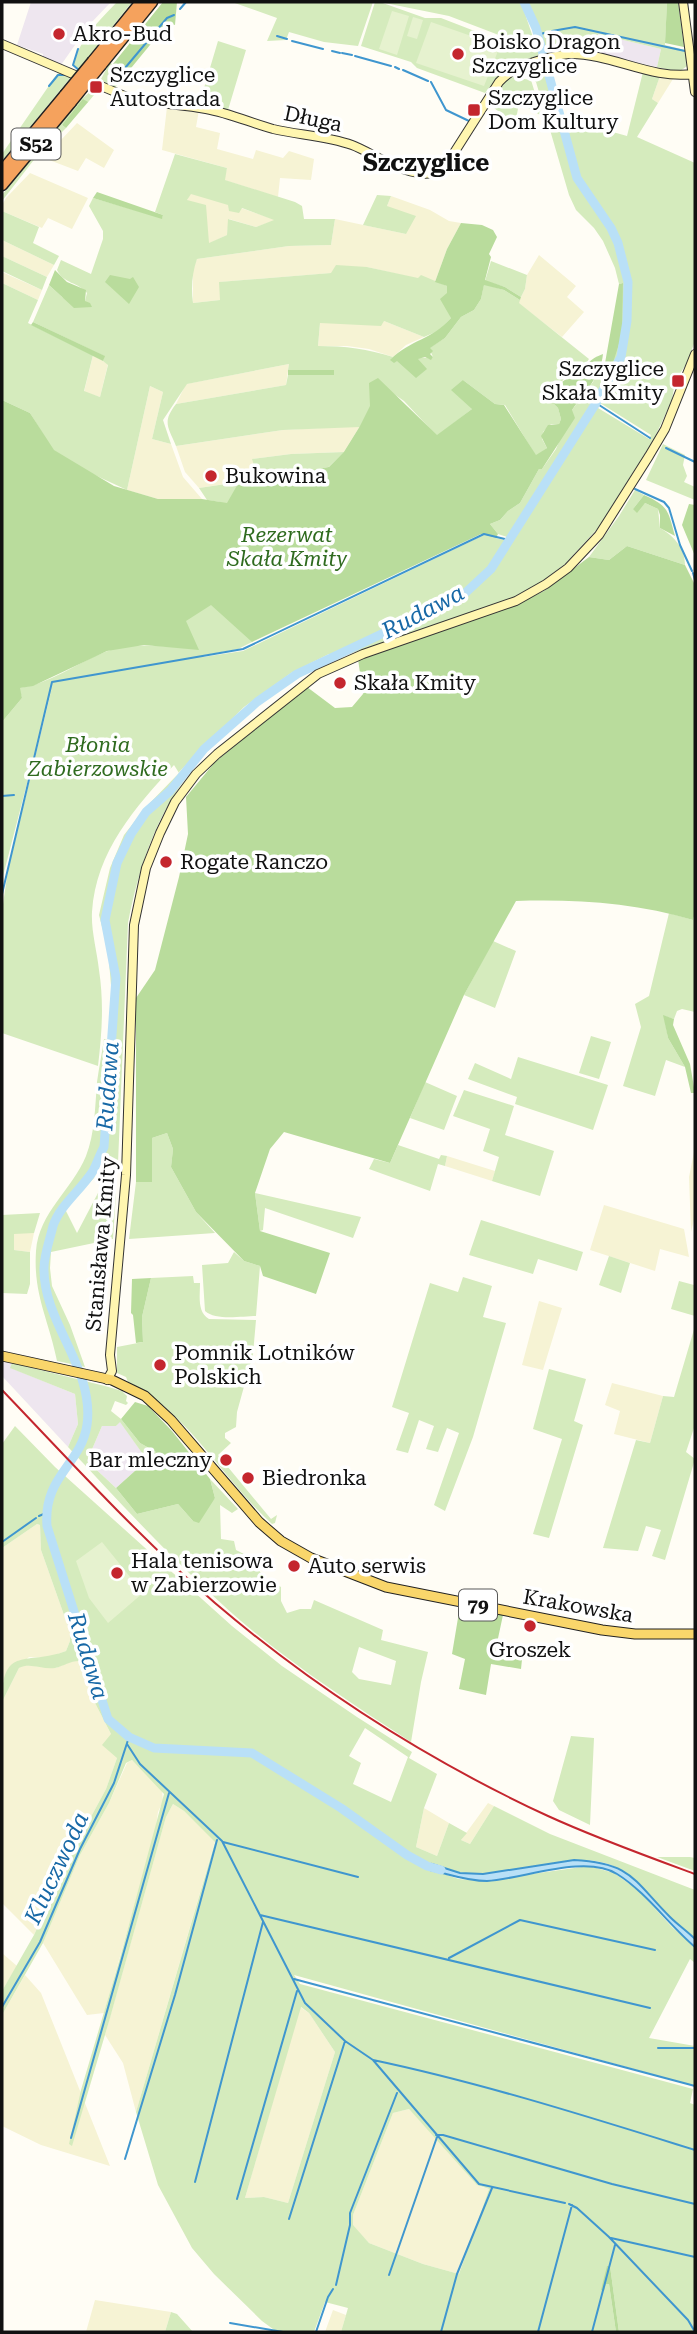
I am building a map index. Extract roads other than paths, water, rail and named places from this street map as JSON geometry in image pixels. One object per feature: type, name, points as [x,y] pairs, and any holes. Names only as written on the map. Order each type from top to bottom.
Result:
[{"type":"highway","name":"S52","points":[[2,185],[141,2]]},
{"type":"highway","name":"S52","points":[[97,63],[152,2]]},
{"type":"highway","name":"S52","points":[[2,171],[68,99]]},
{"type":"main road","points":[[683,2],[695,92]]},
{"type":"main road","name":"Długa","points":[[2,44],[127,97],[207,109],[272,128],[340,141],[401,168],[434,174],[445,167],[499,82],[509,72],[534,62],[553,57],[584,55],[671,75],[693,74]]},
{"type":"main road","name":"Stanisława Kmity","points":[[107,1380],[112,1371],[110,1363],[126,1175],[134,925],[151,855],[175,802],[196,774],[217,754],[318,674],[363,654],[516,601],[568,568],[599,535],[656,445],[695,354]]},
{"type":"main road","name":"Krakowska","points":[[2,1356],[107,1380],[111,1385],[150,1401],[172,1420],[259,1522],[282,1541],[318,1561],[386,1587],[590,1628],[635,1634],[695,1634]]},
{"type":"water","points":[[574,1860],[608,1865],[630,1876],[695,1939],[695,1947],[628,1881],[604,1868],[571,1867],[487,1881],[465,1879],[430,1870],[432,1864],[460,1873],[483,1874]]},
{"type":"waterway","points":[[180,9],[186,2]]},
{"type":"waterway","name":"Rudawa","points":[[441,1870],[407,1855],[341,1808],[252,1753],[154,1748],[129,1737],[108,1719],[47,1526],[47,1509],[51,1495],[83,1439],[87,1425],[87,1404],[77,1365],[51,1308],[44,1268],[56,1218],[93,1171],[104,1147],[116,978],[105,920],[117,863],[131,834],[146,812],[170,791],[204,749],[257,702],[297,674],[462,596],[491,569],[596,403],[621,357],[627,321],[628,282],[618,243],[577,178],[536,28],[524,2]]},
{"type":"waterway","points":[[125,68],[167,18],[174,15]]},
{"type":"waterway","points":[[552,31],[575,27],[685,51]]},
{"type":"waterway","name":"Rudawa","points":[[538,35],[544,33]]},
{"type":"waterway","points":[[277,36],[287,39]]},
{"type":"waterway","points":[[292,41],[323,49]]},
{"type":"waterway","points":[[78,49],[73,65],[80,71]]},
{"type":"waterway","points":[[332,51],[340,53]]},
{"type":"waterway","points":[[342,53],[352,55]]},
{"type":"waterway","points":[[355,56],[391,66]]},
{"type":"waterway","points":[[395,67],[399,69]]},
{"type":"waterway","points":[[403,70],[428,81]]},
{"type":"waterway","points":[[49,86],[58,75],[66,75]]},
{"type":"waterway","points":[[431,82],[446,110],[469,121]]},
{"type":"waterway","points":[[596,403],[650,438]]},
{"type":"waterway","points":[[666,448],[695,462]]},
{"type":"waterway","points":[[635,489],[664,502],[669,508],[680,545],[692,571]]},
{"type":"waterway","points":[[2,894],[52,682],[243,649],[484,534],[509,540]]},
{"type":"waterway","points":[[693,573],[695,580]]},
{"type":"waterway","points":[[2,796],[14,795]]},
{"type":"waterway","name":"Rudawa","points":[[39,1516],[46,1513]]},
{"type":"waterway","points":[[2,1542],[36,1518]]},
{"type":"waterway","name":"Kluczwoda","points":[[2,2007],[40,1942],[80,1849],[114,1783],[129,1737]]},
{"type":"waterway","points":[[127,1744],[140,1764],[222,1841],[305,2003],[345,2041],[373,2060],[479,2184],[565,2203]]},
{"type":"waterway","points":[[71,2138],[169,1793]]},
{"type":"waterway","points":[[125,2159],[175,1995],[217,1840]]},
{"type":"waterway","points":[[223,1842],[358,1877]]},
{"type":"waterway","points":[[260,1915],[650,2008]]},
{"type":"waterway","points":[[449,1958],[520,1920],[655,1950]]},
{"type":"waterway","points":[[195,2182],[263,1922]]},
{"type":"waterway","points":[[294,1979],[695,2086]]},
{"type":"waterway","points":[[237,2199],[297,1991]]},
{"type":"waterway","points":[[289,2219],[345,2041]]},
{"type":"waterway","points":[[658,2048],[695,2048]]},
{"type":"waterway","points":[[373,2060],[495,2090],[695,2150]]},
{"type":"waterway","points":[[336,2285],[350,2225],[350,2213],[397,2093]]},
{"type":"waterway","points":[[436,2135],[695,2204]]},
{"type":"waterway","points":[[389,2275],[437,2137]]},
{"type":"waterway","points":[[441,2332],[457,2274],[492,2188]]},
{"type":"waterway","points":[[569,2204],[609,2237],[688,2320],[695,2332]]},
{"type":"waterway","points":[[538,2332],[572,2205]]},
{"type":"waterway","points":[[611,2238],[695,2257]]},
{"type":"waterway","points":[[592,2332],[615,2245]]},
{"type":"waterway","points":[[316,2332],[333,2289]]},
{"type":"waterway","points":[[230,2323],[283,2332]]},
{"type":"railway","points":[[2,1390],[106,1499],[187,1578],[253,1635],[333,1693],[416,1747],[503,1794],[584,1832],[695,1874]]},
{"type":"place","name":"Akro-Bud","points":[[59,34]]},
{"type":"place","name":"Boisko Dragon Szczyglice","points":[[458,54]]},
{"type":"place","name":"Szczyglice Autostrada","points":[[96,87]]},
{"type":"place","name":"Szczyglice Dom Kultury","points":[[474,110]]},
{"type":"place","name":"Szczyglice Skała Kmity","points":[[678,381]]},
{"type":"place","name":"Bukowina","points":[[211,476]]},
{"type":"place","name":"Skała Kmity","points":[[340,683]]},
{"type":"place","name":"Rogate Ranczo","points":[[166,862]]},
{"type":"place","name":"Pomnik Lotników Polskich","points":[[160,1365]]},
{"type":"place","name":"Bar mleczny","points":[[226,1460]]},
{"type":"place","name":"Biedronka","points":[[248,1478]]},
{"type":"place","name":"Auto serwis","points":[[294,1566]]},
{"type":"place","name":"Hala tenisowa w Zabierzowie","points":[[117,1573]]},
{"type":"place","name":"Groszek","points":[[530,1626]]},
{"type":"district","name":"Szczyglice","points":[[426,163]]},
{"type":"park label","name":"Rezerwat Skała Kmity","points":[[287,547]]},
{"type":"park label","name":"Błonia Zabierzowskie","points":[[98,757]]}]
